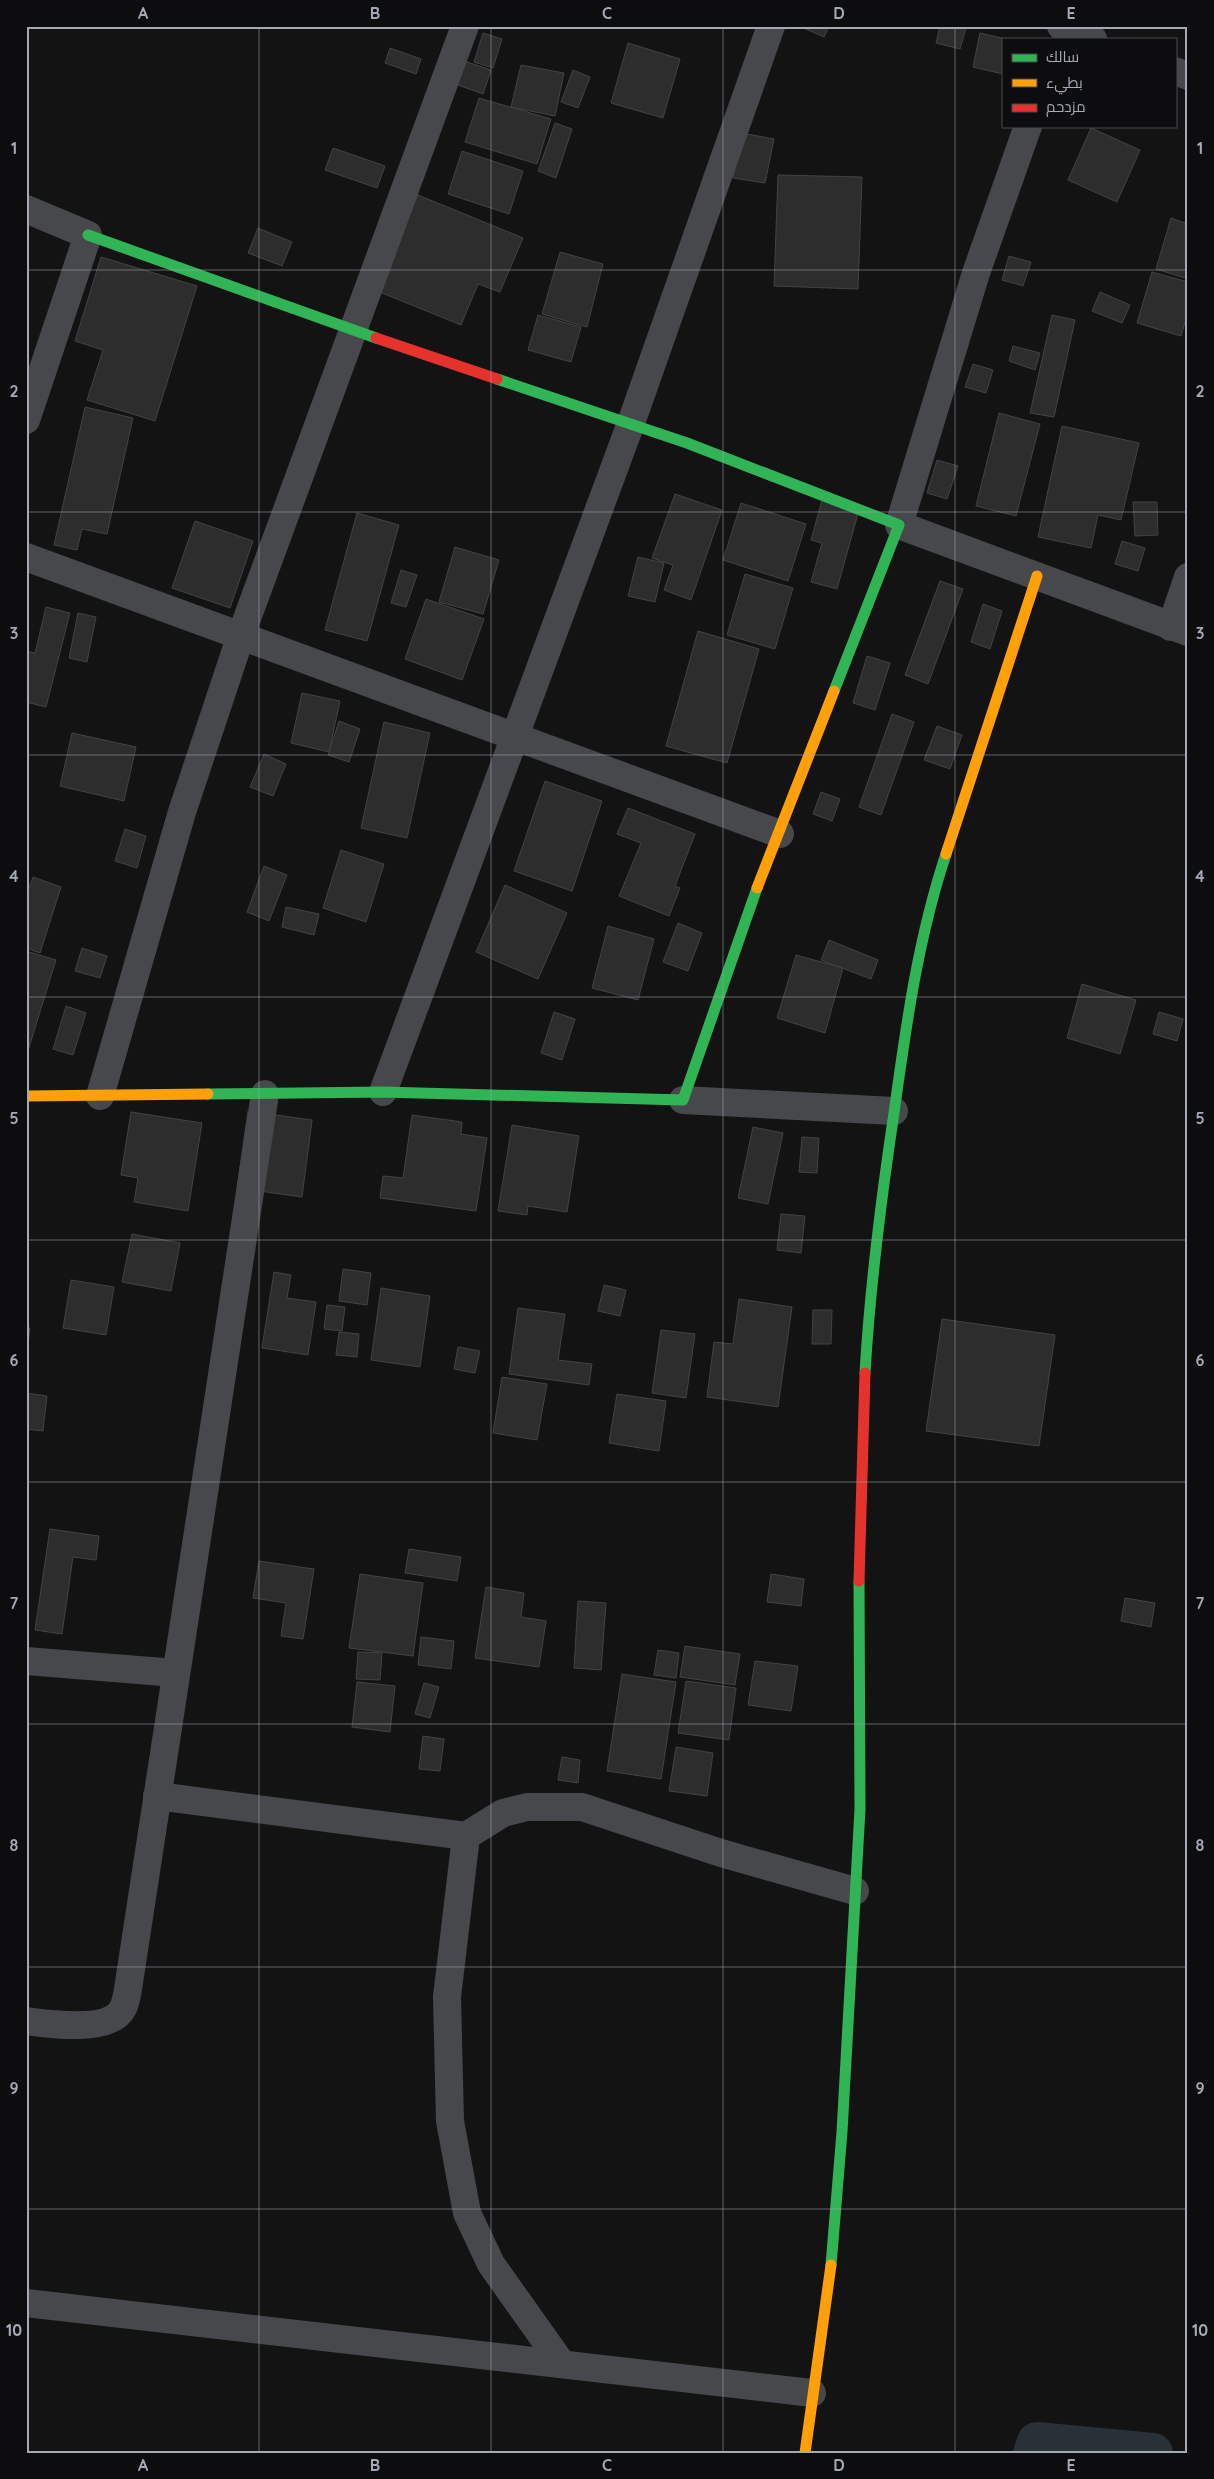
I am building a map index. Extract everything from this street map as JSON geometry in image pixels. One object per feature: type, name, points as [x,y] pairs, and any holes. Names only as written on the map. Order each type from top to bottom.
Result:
[{"type":"street","points":[[100,1096],[182,812],[241,635],[465,26]]},
{"type":"street","points":[[383,1092],[631,424],[771,26]]},
{"type":"street","points":[[1062,30],[1090,38]]},
{"type":"street","points":[[1176,71],[1188,76]]},
{"type":"street","points":[[684,1100],[745,919],[780,834],[899,524],[976,272],[1027,128]]},
{"type":"street","points":[[26,209],[88,235],[353,330],[631,424],[1180,630],[1188,577]]},
{"type":"street","points":[[26,420],[88,235]]},
{"type":"street","points":[[26,557],[515,735],[780,834]]},
{"type":"street","points":[[805,2453],[812,2393],[828,2298],[842,2132],[860,1809],[858,1624],[864,1400],[868,1322],[878,1228],[908,1018],[934,890],[1037,576]]},
{"type":"street","points":[[26,1096],[383,1092],[684,1100],[894,1110]]},
{"type":"street","points":[[26,2021],[52,2024],[86,2024],[107,2021],[117,2016],[123,2008],[128,1988],[265,1094]]},
{"type":"street","points":[[26,1661],[176,1673]]},
{"type":"street","points":[[157,1796],[466,1836],[503,1813],[527,1807],[582,1807],[722,1852],[855,1891]]},
{"type":"street","points":[[466,1836],[447,1997],[452,2130],[467,2213],[491,2264],[562,2364]]},
{"type":"street","points":[[26,2303],[812,2393]]},
{"type":"building","points":[[799,26],[829,26],[824,37]]},
{"type":"building","points":[[940,26],[966,28],[960,49],[936,43]]},
{"type":"building","points":[[483,33],[502,39],[493,68],[474,62]]},
{"type":"building","points":[[980,33],[1002,38],[1002,74],[973,67]]},
{"type":"building","points":[[628,43],[680,59],[663,118],[611,103]]},
{"type":"building","points":[[390,48],[421,59],[416,74],[385,63]]},
{"type":"building","points":[[452,57],[491,70],[483,94],[444,80]]},
{"type":"building","points":[[521,65],[564,73],[555,116],[511,107]]},
{"type":"building","points":[[573,70],[590,77],[578,108],[561,102]]},
{"type":"building","points":[[479,98],[551,119],[537,164],[465,142]]},
{"type":"building","points":[[555,123],[572,129],[556,178],[538,171]]},
{"type":"building","points":[[1091,128],[1140,150],[1117,202],[1068,180]]},
{"type":"building","points":[[742,133],[774,139],[765,183],[733,178]]},
{"type":"building","points":[[333,148],[385,166],[377,188],[325,170]]},
{"type":"building","points":[[462,151],[523,171],[509,214],[448,194]]},
{"type":"building","points":[[778,175],[862,177],[858,289],[774,286]]},
{"type":"building","points":[[418,195],[523,238],[500,292],[478,284],[461,325],[377,291]]},
{"type":"building","points":[[1171,218],[1188,224],[1188,279],[1156,269]]},
{"type":"building","points":[[258,228],[292,242],[282,266],[248,253]]},
{"type":"building","points":[[560,252],[603,264],[587,327],[542,314]]},
{"type":"building","points":[[1009,256],[1031,262],[1023,286],[1002,280]]},
{"type":"building","points":[[101,257],[197,286],[155,421],[87,400],[103,350],[75,341]]},
{"type":"building","points":[[1152,272],[1188,282],[1188,312],[1181,336],[1137,323]]},
{"type":"building","points":[[1100,292],[1130,305],[1122,323],[1092,311]]},
{"type":"building","points":[[538,315],[581,327],[571,362],[528,350]]},
{"type":"building","points":[[1052,315],[1075,320],[1054,417],[1030,413]]},
{"type":"building","points":[[1013,346],[1040,353],[1035,370],[1009,361]]},
{"type":"building","points":[[973,364],[993,370],[986,393],[965,387]]},
{"type":"building","points":[[85,407],[133,418],[107,534],[82,529],[77,550],[54,545]]},
{"type":"building","points":[[999,413],[1040,424],[1016,516],[976,506]]},
{"type":"building","points":[[1062,426],[1139,443],[1121,520],[1098,515],[1091,548],[1038,537]]},
{"type":"building","points":[[937,460],[958,466],[947,499],[927,493]]},
{"type":"building","points":[[675,494],[722,510],[691,600],[664,590],[673,565],[652,558]]},
{"type":"building","points":[[822,500],[859,510],[837,589],[811,582],[822,543],[811,540]]},
{"type":"building","points":[[1133,502],[1157,502],[1158,535],[1135,536]]},
{"type":"building","points":[[741,503],[806,524],[788,581],[723,560]]},
{"type":"building","points":[[357,513],[399,525],[367,641],[325,630]]},
{"type":"building","points":[[195,521],[253,541],[230,608],[172,588]]},
{"type":"building","points":[[1122,541],[1145,548],[1138,571],[1115,564]]},
{"type":"building","points":[[455,547],[499,560],[483,614],[439,602]]},
{"type":"building","points":[[638,557],[664,563],[655,602],[628,596]]},
{"type":"building","points":[[401,570],[417,575],[406,607],[391,603]]},
{"type":"building","points":[[745,574],[793,588],[775,649],[727,635]]},
{"type":"building","points":[[940,581],[963,589],[928,684],[905,675]]},
{"type":"building","points":[[426,599],[484,619],[462,680],[405,659]]},
{"type":"building","points":[[983,604],[1002,611],[990,649],[971,642]]},
{"type":"building","points":[[46,607],[70,613],[46,707],[26,702],[26,651],[35,653]]},
{"type":"building","points":[[78,613],[96,617],[87,662],[69,658]]},
{"type":"building","points":[[698,631],[759,649],[727,763],[666,746]]},
{"type":"building","points":[[867,656],[890,663],[875,710],[853,703]]},
{"type":"building","points":[[302,693],[340,701],[329,752],[291,743]]},
{"type":"building","points":[[892,714],[914,722],[881,815],[859,807]]},
{"type":"building","points":[[339,721],[360,729],[349,762],[328,755]]},
{"type":"building","points":[[384,722],[430,733],[407,838],[361,828]]},
{"type":"building","points":[[937,726],[962,735],[950,769],[924,760]]},
{"type":"building","points":[[72,733],[136,747],[124,801],[60,786]]},
{"type":"building","points":[[264,754],[286,764],[273,796],[250,787]]},
{"type":"building","points":[[545,781],[602,801],[572,891],[514,871]]},
{"type":"building","points":[[821,792],[840,799],[832,821],[813,814]]},
{"type":"building","points":[[628,808],[695,834],[675,886],[680,888],[669,916],[619,896],[641,843],[617,834]]},
{"type":"building","points":[[125,829],[146,836],[137,868],[115,861]]},
{"type":"building","points":[[341,850],[384,864],[366,922],[323,908]]},
{"type":"building","points":[[264,866],[287,875],[269,921],[247,912]]},
{"type":"building","points":[[33,877],[61,887],[40,953],[26,948],[26,896]]},
{"type":"building","points":[[505,885],[567,913],[538,979],[476,952]]},
{"type":"building","points":[[286,907],[319,914],[314,935],[282,927]]},
{"type":"building","points":[[678,923],[702,933],[688,971],[663,962]]},
{"type":"building","points":[[608,926],[654,939],[638,1000],[592,988]]},
{"type":"building","points":[[829,940],[878,960],[871,979],[821,960]]},
{"type":"building","points":[[82,948],[107,956],[100,978],[75,971]]},
{"type":"building","points":[[26,951],[56,960],[26,1057]]},
{"type":"building","points":[[796,955],[843,968],[825,1033],[777,1018]]},
{"type":"building","points":[[1082,984],[1136,1000],[1120,1054],[1067,1038]]},
{"type":"building","points":[[66,1006],[86,1013],[73,1055],[53,1049]]},
{"type":"building","points":[[554,1012],[575,1019],[562,1060],[541,1053]]},
{"type":"building","points":[[1159,1012],[1183,1019],[1177,1041],[1153,1034]]},
{"type":"building","points":[[248,1111],[312,1120],[302,1197],[237,1188]]},
{"type":"building","points":[[131,1112],[202,1123],[188,1211],[134,1202],[138,1178],[121,1175]]},
{"type":"building","points":[[412,1115],[462,1122],[461,1134],[487,1138],[476,1211],[380,1198],[383,1176],[403,1178]]},
{"type":"building","points":[[512,1125],[579,1136],[567,1212],[528,1206],[527,1215],[498,1211]]},
{"type":"building","points":[[753,1127],[783,1133],[768,1204],[738,1198]]},
{"type":"building","points":[[802,1137],[819,1138],[817,1173],[799,1172]]},
{"type":"building","points":[[781,1214],[805,1216],[801,1253],[777,1250]]},
{"type":"building","points":[[132,1234],[180,1243],[171,1291],[122,1282]]},
{"type":"building","points":[[343,1269],[371,1273],[367,1305],[339,1301]]},
{"type":"building","points":[[274,1272],[291,1275],[287,1298],[316,1302],[308,1355],[262,1348]]},
{"type":"building","points":[[71,1280],[114,1287],[106,1335],[63,1328]]},
{"type":"building","points":[[604,1285],[626,1290],[620,1316],[598,1311]]},
{"type":"building","points":[[381,1288],[430,1296],[420,1367],[371,1360]]},
{"type":"building","points":[[739,1299],[792,1307],[778,1407],[707,1397],[714,1342],[733,1344]]},
{"type":"building","points":[[327,1305],[345,1307],[342,1331],[324,1329]]},
{"type":"building","points":[[518,1308],[565,1314],[558,1360],[592,1364],[589,1385],[509,1374]]},
{"type":"building","points":[[813,1310],[832,1310],[831,1344],[812,1344]]},
{"type":"building","points":[[942,1319],[1055,1335],[1039,1446],[926,1431]]},
{"type":"building","points":[[26,1327],[30,1328],[26,1359]]},
{"type":"building","points":[[661,1330],[695,1334],[686,1398],[652,1393]]},
{"type":"building","points":[[339,1332],[359,1334],[357,1357],[336,1355]]},
{"type":"building","points":[[458,1347],[480,1351],[475,1373],[454,1369]]},
{"type":"building","points":[[502,1377],[547,1384],[537,1440],[493,1433]]},
{"type":"building","points":[[26,1393],[47,1396],[43,1431],[26,1429]]},
{"type":"building","points":[[617,1394],[666,1401],[659,1451],[609,1443]]},
{"type":"building","points":[[50,1529],[99,1536],[96,1560],[73,1557],[62,1634],[35,1630]]},
{"type":"building","points":[[409,1549],[461,1557],[457,1581],[405,1573]]},
{"type":"building","points":[[259,1561],[314,1569],[303,1639],[281,1636],[286,1603],[253,1598]]},
{"type":"building","points":[[360,1574],[423,1583],[413,1656],[349,1648]]},
{"type":"building","points":[[771,1574],[804,1579],[801,1606],[767,1602]]},
{"type":"building","points":[[486,1587],[524,1593],[521,1617],[546,1621],[539,1667],[475,1658]]},
{"type":"building","points":[[1125,1598],[1155,1603],[1151,1627],[1121,1621]]},
{"type":"building","points":[[578,1601],[606,1603],[601,1670],[574,1668]]},
{"type":"building","points":[[421,1637],[454,1641],[451,1669],[418,1665]]},
{"type":"building","points":[[685,1646],[740,1654],[735,1685],[680,1677]]},
{"type":"building","points":[[658,1650],[679,1653],[676,1678],[654,1675]]},
{"type":"building","points":[[358,1652],[382,1653],[380,1680],[356,1679]]},
{"type":"building","points":[[755,1661],[798,1666],[791,1711],[748,1705]]},
{"type":"building","points":[[622,1674],[676,1682],[661,1779],[607,1771]]},
{"type":"building","points":[[686,1681],[736,1688],[729,1740],[678,1733]]},
{"type":"building","points":[[357,1682],[395,1686],[390,1732],[352,1727]]},
{"type":"building","points":[[424,1683],[439,1687],[430,1718],[415,1714]]},
{"type":"building","points":[[423,1736],[444,1739],[440,1771],[419,1769]]},
{"type":"building","points":[[676,1747],[713,1753],[707,1796],[669,1791]]},
{"type":"building","points":[[562,1757],[580,1760],[578,1783],[558,1780]]},
{"type":"waterway","points":[[1033,2453],[1037,2442],[1153,2453]]},
{"type":"traffic: fast","points":[[88,235],[376,338]]},
{"type":"traffic: fast","points":[[497,379],[687,443],[899,525],[834,691]]},
{"type":"traffic: fast","points":[[865,1373],[876,1243],[908,1015],[920,950],[946,854]]},
{"type":"traffic: fast","points":[[208,1094],[383,1092],[683,1100],[757,888]]},
{"type":"traffic: fast","points":[[831,2265],[842,2132],[860,1809],[859,1581]]},
{"type":"traffic: slow","points":[[946,854],[1037,576]]},
{"type":"traffic: slow","points":[[757,888],[834,691]]},
{"type":"traffic: slow","points":[[26,1096],[208,1094]]},
{"type":"traffic: slow","points":[[805,2453],[831,2265]]},
{"type":"traffic: jam","points":[[376,338],[497,379]]},
{"type":"traffic: jam","points":[[859,1581],[865,1373]]}]
